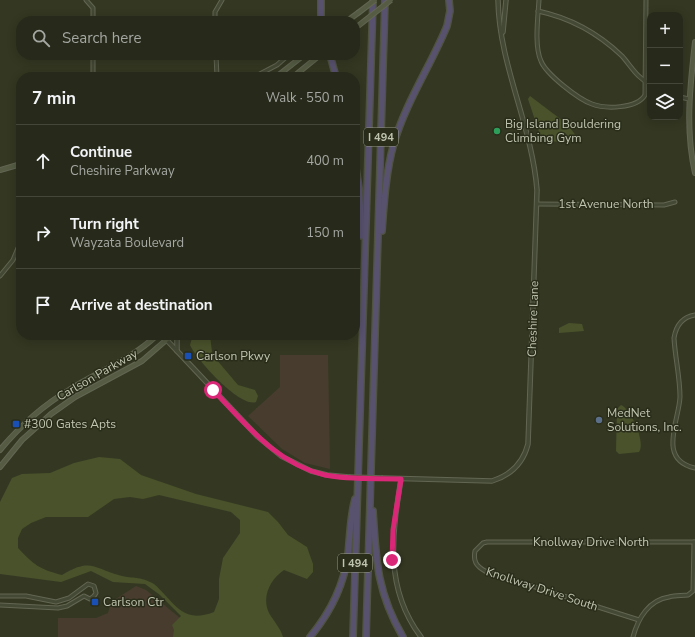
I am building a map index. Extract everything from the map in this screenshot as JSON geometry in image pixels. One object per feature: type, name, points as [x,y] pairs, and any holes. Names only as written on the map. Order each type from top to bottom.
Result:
[{"type":"highway","points":[[321,0],[321,16]]},
{"type":"highway","name":"I 494","points":[[352,637],[374,0]]},
{"type":"highway","name":"I 494","points":[[366,637],[386,0]]},
{"type":"highway","points":[[378,273],[391,155],[400,125],[447,26],[450,11],[449,0]]},
{"type":"highway","points":[[331,60],[335,72]]},
{"type":"highway","points":[[360,205],[364,275]]},
{"type":"highway","points":[[371,485],[378,578],[386,603],[403,637]]},
{"type":"highway","points":[[310,637],[331,608],[341,586],[347,556],[352,508],[357,489]]},
{"type":"main road","points":[[354,16],[374,0]]},
{"type":"main road","points":[[360,24],[391,0]]},
{"type":"main road","points":[[695,42],[689,99],[690,143],[695,173]]},
{"type":"main road","points":[[282,72],[298,60]]},
{"type":"main road","points":[[299,72],[314,60]]},
{"type":"main road","points":[[0,170],[16,165]]},
{"type":"main road","name":"Carlson Parkway","points":[[0,450],[29,419],[44,406],[70,389],[125,360],[151,340]]},
{"type":"main road","name":"Carlson Parkway","points":[[0,467],[22,440],[51,414],[75,397],[142,361],[166,340]]},
{"type":"street","points":[[215,16],[215,12],[222,0]]},
{"type":"street","name":"Cheshire Lane","points":[[166,340],[258,437],[281,456],[311,471],[327,475],[349,477],[492,481],[510,473],[523,459],[528,444],[529,435],[537,204],[533,160],[506,63],[503,33],[499,19],[498,0]]},
{"type":"street","name":"Cheshire Lane","points":[[503,33],[506,0]]},
{"type":"street","points":[[538,0],[538,51],[543,65],[551,74],[584,100],[594,105],[603,106],[628,106],[638,103],[646,93],[646,0]]},
{"type":"street","points":[[88,1],[93,8],[93,16]]},
{"type":"street","points":[[538,11],[564,18],[597,35],[613,48],[646,82]]},
{"type":"street","points":[[93,60],[93,72]]},
{"type":"street","points":[[216,60],[216,72]]},
{"type":"street","points":[[264,72],[283,60]]},
{"type":"street","points":[[683,98],[695,101]]},
{"type":"street","name":"1st Avenue North","points":[[537,204],[664,205],[675,202]]},
{"type":"street","points":[[0,276],[13,260],[16,253]]},
{"type":"street","points":[[695,315],[688,317],[680,323],[676,329],[674,338],[680,396],[672,440],[674,451],[680,462],[686,466],[695,468]]},
{"type":"street","points":[[177,340],[177,352]]},
{"type":"street","points":[[401,479],[393,530],[392,560],[400,597],[421,637]]},
{"type":"street","name":"Knollway Drive North","points":[[487,542],[694,542]]},
{"type":"street","name":"Knollway Drive South","points":[[487,542],[477,547],[474,555],[476,565],[485,571],[639,620]]},
{"type":"street","points":[[633,637],[639,620],[649,607],[658,600],[670,596],[688,595],[694,591],[694,542]]},
{"type":"street","points":[[0,596],[26,596],[56,602],[69,598],[88,584],[94,586],[96,593],[90,599],[84,596],[80,591]]},
{"type":"street","points":[[0,605],[58,608],[67,606],[84,596]]},
{"type":"shaded area","points":[[530,96],[567,124],[577,137],[576,140],[570,142],[542,141],[528,99]]},
{"type":"shaded area","points":[[569,323],[582,324],[584,331],[559,333],[559,328]]},
{"type":"shaded area","points":[[192,340],[211,340],[212,352],[216,359],[238,385],[255,390],[258,396],[256,402],[249,402],[240,398],[219,381],[209,371],[190,345]]},
{"type":"shaded area","points":[[280,355],[328,355],[330,469],[305,463],[282,449],[248,416],[280,387]]},
{"type":"shaded area","points":[[621,405],[633,419],[639,434],[641,448],[639,452],[619,454],[616,451],[617,409]]},
{"type":"shaded area","points":[[99,457],[120,459],[141,475],[196,494],[268,512],[288,535],[307,547],[313,564],[313,572],[307,579],[284,570],[271,583],[266,600],[267,607],[283,637],[173,637],[174,630],[172,625],[181,616],[160,595],[145,584],[113,582],[91,571],[61,582],[0,574],[0,502],[12,478],[22,474],[50,473],[74,463]],"holes":[[[159,495],[231,512],[240,520],[240,533],[223,558],[219,579],[219,599],[214,612],[206,615],[198,616],[186,614],[176,607],[154,584],[145,580],[122,576],[92,566],[80,567],[62,575],[37,566],[18,548],[18,538],[22,529],[31,523],[46,517],[88,517],[114,499],[130,497],[143,499]]]},
{"type":"shaded area","points":[[136,586],[146,590],[180,618],[179,637],[58,637],[58,618],[96,618],[108,613],[111,602]]},
{"type":"place","name":"Big Island Bouldering Climbing Gym","points":[[497,131]]},
{"type":"place","name":"Carlson Pkwy","points":[[188,356]]},
{"type":"place","name":"MedNet Solutions, Inc.","points":[[599,420]]},
{"type":"place","name":"#300 Gates Apts","points":[[16,424]]},
{"type":"place","name":"Carlson Ctr","points":[[95,602]]},
{"type":"route","points":[[213,390],[258,437],[281,456],[300,467],[324,475],[337,477],[401,479],[393,530],[392,560]]}]
